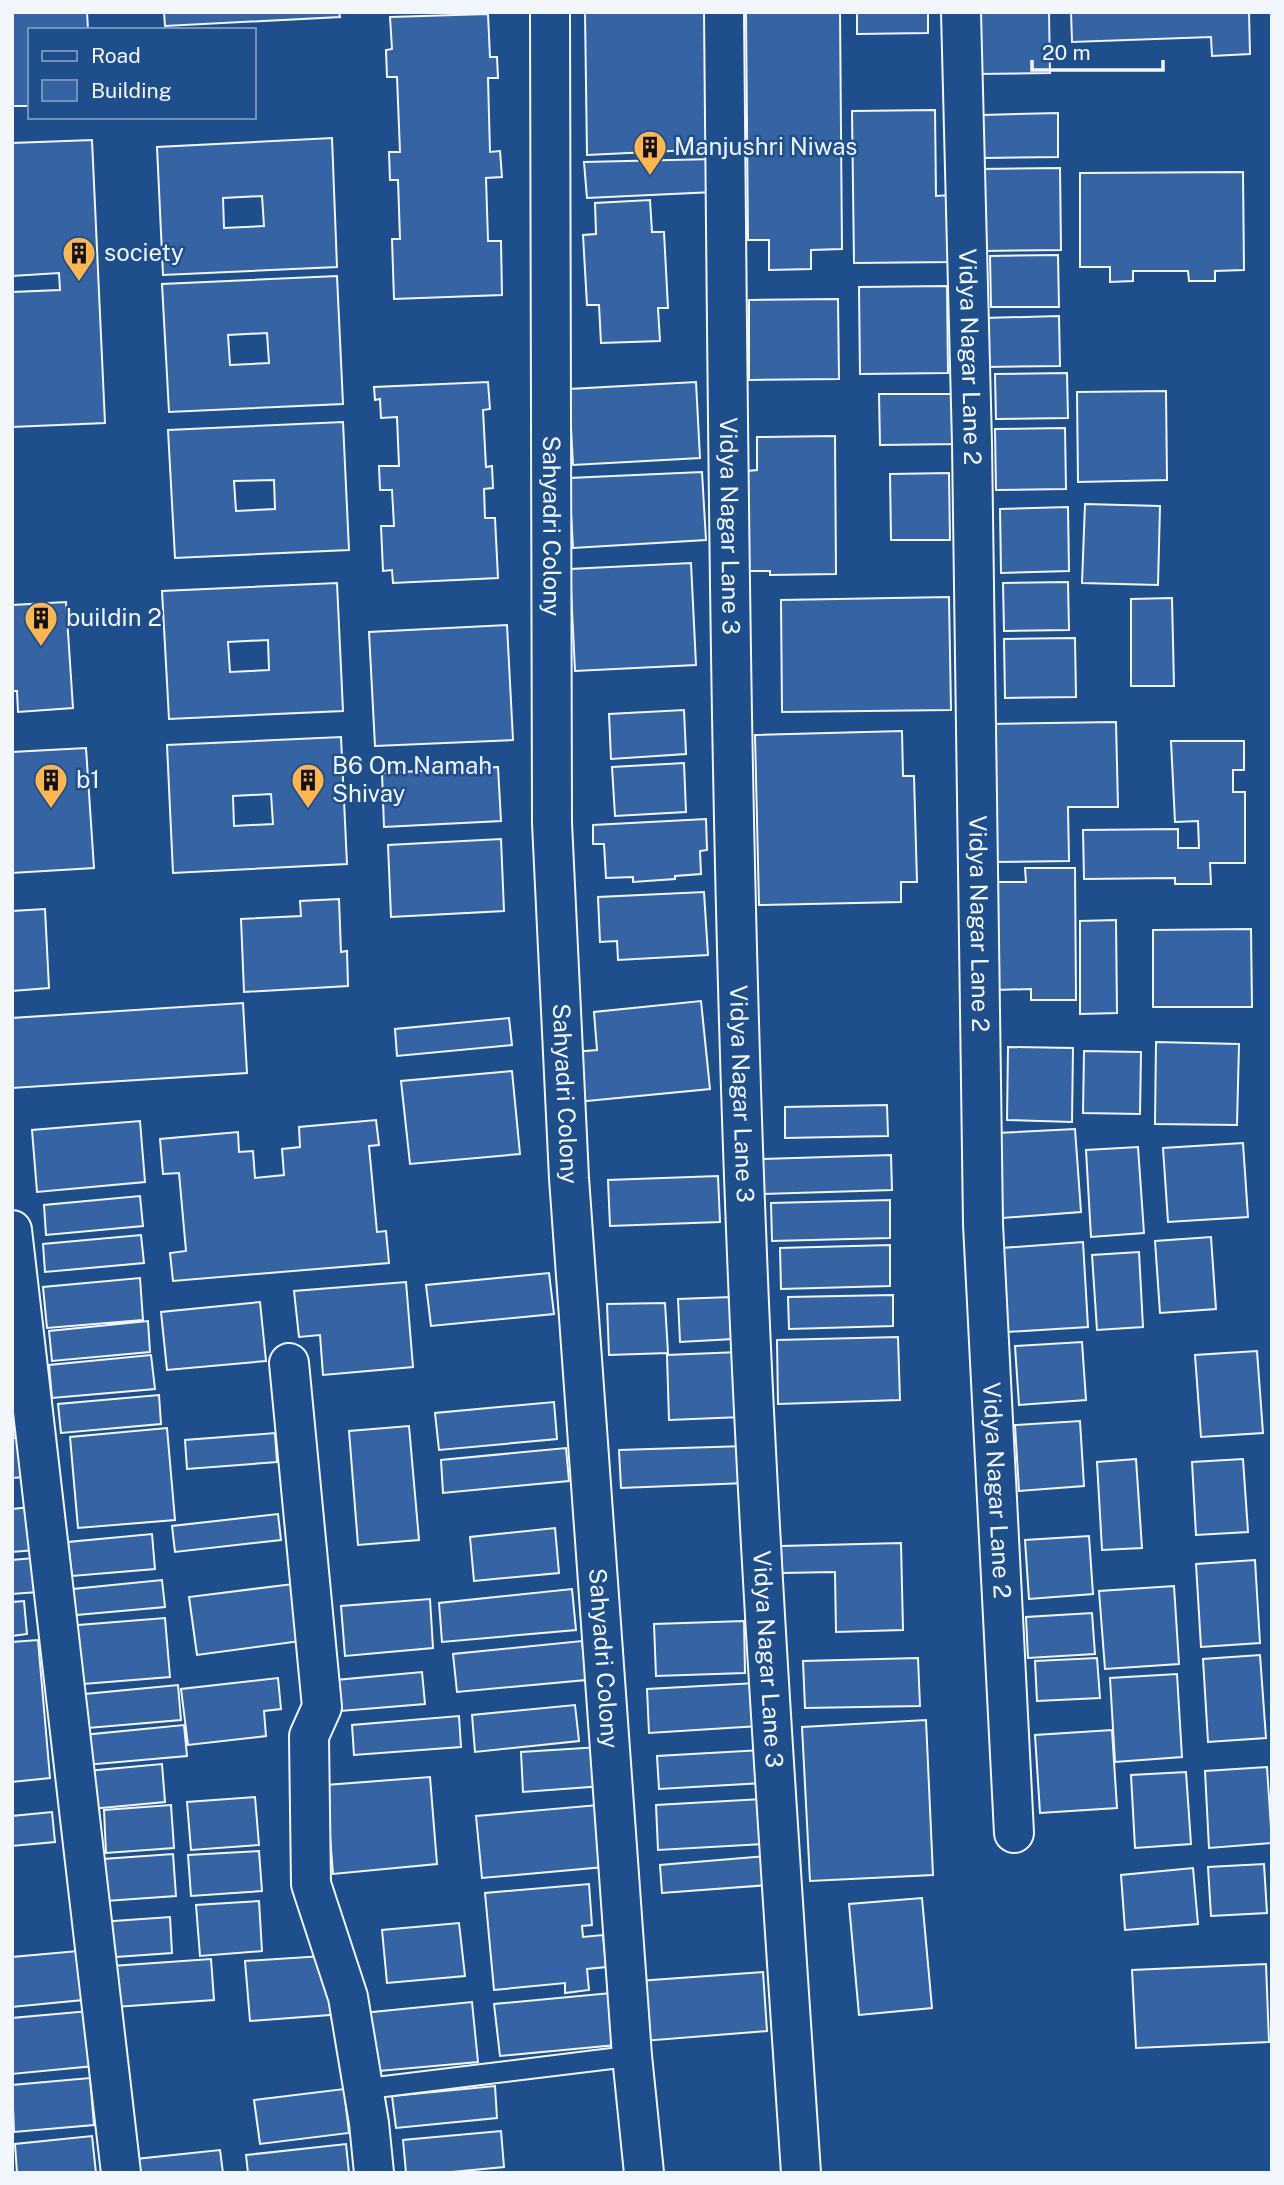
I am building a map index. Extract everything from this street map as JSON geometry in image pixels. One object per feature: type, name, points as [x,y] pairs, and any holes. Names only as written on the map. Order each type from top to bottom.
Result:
[{"type":"street","name":"Sahyadri Colony","points":[[550,12],[552,823],[569,1178],[632,2056],[644,2173]]},
{"type":"street","name":"Vidya Nagar Lane 3","points":[[724,12],[732,734],[746,1229],[769,1700],[801,2173]]},
{"type":"street","name":"Vidya Nagar Lane 2","points":[[961,12],[972,472],[983,1224],[1014,1833]]},
{"type":"street","points":[[12,1230],[121,2173]]},
{"type":"street","points":[[289,1363],[322,1707],[309,1736],[311,1884],[348,1997],[364,2089],[373,2173]]},
{"type":"lane","points":[[364,2089],[632,2056]]},
{"type":"building","points":[[12,12],[87,12],[88,28],[28,28],[28,106],[12,106]]},
{"type":"building","points":[[164,12],[339,12],[340,17],[165,26]]},
{"type":"building","points":[[585,12],[713,12],[713,149],[587,155]]},
{"type":"building","points":[[746,12],[840,12],[842,249],[811,250],[811,269],[769,270],[769,240],[748,240]]},
{"type":"building","points":[[857,12],[928,12],[928,33],[857,34]]},
{"type":"building","points":[[976,12],[1049,12],[1050,73],[976,74]]},
{"type":"building","points":[[1071,12],[1249,12],[1250,54],[1212,56],[1211,37],[1072,42]]},
{"type":"building","points":[[488,14],[490,57],[497,57],[498,78],[488,78],[490,152],[500,151],[502,177],[486,178],[488,241],[501,241],[502,295],[394,299],[392,239],[400,239],[398,180],[390,180],[389,152],[400,152],[397,77],[387,77],[386,50],[392,49],[390,17]]},
{"type":"building","points":[[935,110],[936,196],[951,195],[951,262],[854,263],[852,111]]},
{"type":"building","points":[[1058,113],[1058,157],[983,158],[982,115]]},
{"type":"building","points":[[332,138],[337,267],[163,275],[157,147]],"holes":[[[262,196],[264,226],[224,228],[223,198]]]},
{"type":"building","name":"society","points":[[92,140],[105,423],[12,427],[12,292],[60,290],[59,273],[12,276],[12,143]]},
{"type":"building","name":"Manjushri Niwas","points":[[714,159],[714,192],[587,198],[584,162]]},
{"type":"building","points":[[1060,168],[1061,250],[982,251],[981,169]]},
{"type":"building","points":[[1243,172],[1244,270],[1215,271],[1215,281],[1189,281],[1188,271],[1133,271],[1133,281],[1110,282],[1110,267],[1080,267],[1080,173]]},
{"type":"building","points":[[650,200],[652,232],[664,232],[668,308],[658,308],[660,341],[601,343],[599,305],[587,305],[583,235],[596,234],[595,203]]},
{"type":"building","points":[[1058,255],[1059,307],[991,307],[990,256]]},
{"type":"building","points":[[337,276],[343,404],[169,412],[162,284]],"holes":[[[267,333],[269,363],[230,365],[228,335]]]},
{"type":"building","points":[[947,286],[948,373],[860,374],[859,287]]},
{"type":"building","points":[[838,299],[839,379],[749,380],[749,300]]},
{"type":"building","points":[[1059,316],[1060,366],[984,367],[984,318]]},
{"type":"building","points":[[1067,373],[1068,418],[996,419],[995,374]]},
{"type":"building","points":[[488,382],[490,409],[483,410],[486,467],[492,466],[493,488],[484,489],[485,518],[495,518],[498,578],[393,583],[392,570],[383,571],[381,526],[394,526],[392,490],[380,490],[379,466],[399,466],[397,417],[381,418],[380,399],[375,400],[374,387]]},
{"type":"building","points":[[696,382],[700,458],[573,465],[569,389]]},
{"type":"building","points":[[1166,391],[1167,480],[1078,482],[1077,392]]},
{"type":"building","points":[[879,394],[960,394],[960,444],[880,445]]},
{"type":"building","points":[[343,422],[349,550],[175,558],[168,430]],"holes":[[[274,480],[275,509],[236,511],[234,481]]]},
{"type":"building","points":[[1065,428],[1066,489],[996,490],[995,429]]},
{"type":"building","points":[[835,436],[836,574],[770,575],[770,571],[748,571],[747,471],[757,470],[757,437]]},
{"type":"building","points":[[702,472],[706,540],[573,548],[569,478]]},
{"type":"building","points":[[949,473],[950,540],[891,540],[890,474]]},
{"type":"building","points":[[1085,504],[1160,506],[1158,585],[1082,583]]},
{"type":"building","points":[[1068,507],[1069,571],[1001,573],[1000,509]]},
{"type":"building","points":[[691,563],[696,665],[575,671],[570,569]]},
{"type":"building","points":[[1068,582],[1069,630],[1004,631],[1003,583]]},
{"type":"building","points":[[337,583],[343,711],[169,719],[162,591]],"holes":[[[268,640],[269,670],[230,672],[228,642]]]},
{"type":"building","points":[[949,597],[951,710],[782,712],[781,600]]},
{"type":"building","points":[[1172,598],[1174,686],[1131,686],[1131,599]]},
{"type":"building","name":"buildin 2","points":[[66,602],[73,708],[18,712],[17,691],[12,691],[12,605]]},
{"type":"building","points":[[507,625],[513,740],[375,746],[369,632]]},
{"type":"building","points":[[1075,638],[1076,697],[1005,698],[1004,639]]},
{"type":"building","points":[[684,710],[686,754],[611,759],[609,714]]},
{"type":"building","points":[[1116,722],[1118,807],[1068,807],[1069,861],[990,862],[988,724]]},
{"type":"building","points":[[902,731],[903,776],[914,776],[917,882],[901,882],[901,902],[759,905],[755,735]]},
{"type":"building","name":"B6 Om Namah Shivay","points":[[341,737],[347,864],[173,873],[167,745]],"holes":[[[271,794],[273,824],[234,826],[233,796]]]},
{"type":"building","points":[[1171,741],[1244,741],[1244,770],[1233,770],[1233,792],[1245,792],[1245,863],[1210,863],[1211,884],[1175,884],[1175,878],[1084,879],[1083,830],[1178,829],[1178,848],[1199,848],[1198,821],[1175,822]]},
{"type":"building","name":"b1","points":[[86,748],[94,868],[12,873],[12,752]]},
{"type":"building","points":[[684,763],[686,812],[615,816],[612,767]]},
{"type":"building","points":[[498,767],[501,821],[384,827],[382,773]]},
{"type":"building","points":[[706,819],[707,850],[700,851],[701,874],[633,882],[633,877],[606,878],[604,844],[593,844],[593,825]]},
{"type":"building","points":[[501,839],[504,911],[391,917],[388,845]]},
{"type":"building","points":[[1025,868],[1075,868],[1076,1000],[1031,1000],[1031,989],[995,990],[994,882],[1026,882]]},
{"type":"building","points":[[704,892],[708,955],[618,960],[617,941],[600,942],[598,897]]},
{"type":"building","points":[[339,899],[341,952],[347,951],[348,986],[244,992],[241,919],[301,916],[300,901]]},
{"type":"building","points":[[45,909],[49,988],[12,991],[12,911]]},
{"type":"building","points":[[1116,920],[1117,1013],[1080,1014],[1080,921]]},
{"type":"building","points":[[1251,929],[1252,1007],[1153,1007],[1153,930]]},
{"type":"building","points":[[701,1001],[710,1089],[577,1102],[573,1052],[597,1050],[594,1012]]},
{"type":"building","points":[[243,1003],[247,1073],[12,1088],[12,1018]]},
{"type":"building","points":[[509,1018],[512,1045],[397,1056],[395,1029]]},
{"type":"building","points":[[1156,1042],[1239,1044],[1237,1125],[1155,1124]]},
{"type":"building","points":[[1008,1047],[1073,1048],[1072,1122],[1007,1120]]},
{"type":"building","points":[[1084,1051],[1141,1052],[1140,1114],[1083,1113]]},
{"type":"building","points":[[512,1071],[520,1154],[410,1164],[401,1081]]},
{"type":"building","points":[[887,1105],[888,1136],[785,1138],[785,1107]]},
{"type":"building","points":[[376,1120],[379,1145],[369,1146],[377,1232],[386,1231],[389,1263],[173,1281],[170,1253],[186,1251],[179,1173],[163,1174],[160,1139],[238,1132],[239,1152],[253,1151],[255,1178],[284,1175],[282,1149],[300,1147],[299,1127]]},
{"type":"building","points":[[140,1121],[145,1182],[37,1192],[32,1130]]},
{"type":"building","points":[[1075,1129],[1081,1212],[1003,1218],[997,1133]]},
{"type":"building","points":[[1243,1143],[1248,1217],[1168,1222],[1163,1148]]},
{"type":"building","points":[[1138,1147],[1144,1233],[1091,1237],[1086,1150]]},
{"type":"building","points":[[891,1155],[892,1190],[763,1194],[762,1159]]},
{"type":"building","points":[[718,1176],[720,1222],[610,1226],[608,1180]]},
{"type":"building","points":[[140,1196],[143,1226],[46,1235],[44,1205]]},
{"type":"building","points":[[890,1200],[890,1238],[772,1241],[771,1203]]},
{"type":"building","points":[[141,1235],[144,1263],[45,1272],[43,1244]]},
{"type":"building","points":[[1211,1237],[1216,1309],[1160,1313],[1155,1241]]},
{"type":"building","points":[[1083,1242],[1088,1327],[1007,1332],[1002,1248]]},
{"type":"building","points":[[890,1245],[890,1286],[781,1289],[780,1248]]},
{"type":"building","points":[[1139,1252],[1143,1327],[1097,1330],[1092,1255]]},
{"type":"building","points":[[549,1273],[554,1314],[431,1326],[426,1285]]},
{"type":"building","points":[[140,1278],[143,1320],[47,1328],[43,1287]]},
{"type":"building","points":[[406,1282],[413,1367],[323,1375],[320,1335],[299,1337],[294,1291]]},
{"type":"building","points":[[893,1295],[893,1326],[789,1329],[788,1297]]},
{"type":"building","points":[[731,1297],[733,1339],[680,1342],[678,1299]]},
{"type":"building","points":[[260,1302],[266,1361],[167,1370],[161,1312]]},
{"type":"building","points":[[665,1303],[668,1353],[609,1355],[607,1304]]},
{"type":"building","points":[[148,1321],[150,1352],[52,1361],[49,1331]]},
{"type":"building","points":[[898,1337],[900,1400],[778,1404],[777,1340]]},
{"type":"building","points":[[1082,1342],[1086,1400],[1019,1405],[1015,1346]]},
{"type":"building","points":[[1257,1351],[1263,1433],[1201,1437],[1195,1355]]},
{"type":"building","points":[[739,1352],[742,1417],[669,1420],[667,1355]]},
{"type":"building","points":[[151,1355],[155,1389],[52,1398],[49,1365]]},
{"type":"building","points":[[159,1395],[161,1424],[61,1433],[58,1404]]},
{"type":"building","points":[[554,1402],[557,1439],[439,1450],[435,1413]]},
{"type":"building","points":[[12,1404],[16,1435],[12,1435]]},
{"type":"building","points":[[1080,1421],[1084,1486],[1019,1491],[1015,1425]]},
{"type":"building","points":[[409,1426],[419,1540],[358,1545],[349,1431]]},
{"type":"building","points":[[167,1428],[175,1520],[78,1528],[70,1437]]},
{"type":"building","points":[[275,1433],[277,1462],[187,1469],[185,1440]]},
{"type":"building","points":[[22,1437],[25,1477],[12,1478],[12,1438]]},
{"type":"building","points":[[745,1446],[746,1483],[621,1488],[619,1450]]},
{"type":"building","points":[[566,1448],[569,1481],[443,1493],[441,1460]]},
{"type":"building","points":[[1136,1459],[1142,1548],[1102,1550],[1097,1462]]},
{"type":"building","points":[[1243,1459],[1248,1532],[1196,1535],[1192,1462]]},
{"type":"building","points":[[31,1507],[35,1550],[12,1552],[12,1509]]},
{"type":"building","points":[[278,1514],[281,1540],[175,1552],[172,1526]]},
{"type":"building","points":[[555,1528],[559,1573],[474,1581],[470,1537]]},
{"type":"building","points":[[152,1534],[155,1569],[72,1576],[68,1542]]},
{"type":"building","points":[[1089,1536],[1093,1594],[1029,1599],[1025,1540]]},
{"type":"building","points":[[901,1543],[903,1630],[836,1632],[835,1572],[782,1573],[781,1546]]},
{"type":"building","points":[[34,1558],[38,1592],[12,1594],[12,1560]]},
{"type":"building","points":[[1255,1560],[1260,1643],[1201,1647],[1196,1564]]},
{"type":"building","points":[[162,1580],[165,1607],[66,1616],[63,1590]]},
{"type":"building","points":[[293,1584],[301,1641],[197,1655],[189,1597]]},
{"type":"building","points":[[1174,1586],[1179,1664],[1105,1669],[1099,1591]]},
{"type":"building","points":[[572,1589],[576,1630],[442,1642],[439,1603]]},
{"type":"building","points":[[430,1599],[433,1648],[345,1656],[341,1606]]},
{"type":"building","points":[[24,1601],[27,1634],[12,1636],[12,1602]]},
{"type":"building","points":[[1092,1613],[1095,1654],[1028,1658],[1026,1617]]},
{"type":"building","points":[[165,1618],[170,1677],[71,1685],[66,1626]]},
{"type":"building","points":[[744,1621],[745,1673],[656,1676],[654,1624]]},
{"type":"building","points":[[38,1640],[50,1778],[12,1782],[12,1642]]},
{"type":"building","points":[[582,1641],[586,1680],[457,1692],[453,1654]]},
{"type":"building","points":[[1260,1655],[1266,1738],[1208,1742],[1203,1659]]},
{"type":"building","points":[[918,1658],[920,1706],[805,1708],[803,1661]]},
{"type":"building","points":[[1097,1658],[1100,1698],[1037,1701],[1035,1661]]},
{"type":"building","points":[[422,1672],[425,1704],[328,1712],[325,1681]]},
{"type":"building","points":[[1177,1674],[1182,1757],[1115,1762],[1110,1678]]},
{"type":"building","points":[[278,1678],[281,1709],[264,1711],[266,1736],[188,1745],[181,1689]]},
{"type":"building","points":[[756,1683],[759,1726],[649,1733],[647,1689]]},
{"type":"building","points":[[178,1685],[181,1720],[88,1728],[85,1694]]},
{"type":"building","points":[[575,1705],[579,1741],[475,1752],[472,1715]]},
{"type":"building","points":[[459,1716],[461,1747],[354,1755],[352,1725]]},
{"type":"building","points":[[926,1720],[933,1875],[810,1881],[802,1727]]},
{"type":"building","points":[[184,1725],[187,1756],[85,1765],[83,1735]]},
{"type":"building","points":[[1112,1730],[1117,1808],[1040,1813],[1035,1735]]},
{"type":"building","points":[[600,1747],[603,1786],[523,1792],[521,1752]]},
{"type":"building","points":[[762,1750],[763,1783],[659,1789],[657,1756]]},
{"type":"building","points":[[162,1764],[165,1802],[91,1809],[87,1771]]},
{"type":"building","points":[[1267,1767],[1272,1843],[1209,1848],[1205,1771]]},
{"type":"building","points":[[1186,1772],[1191,1844],[1135,1848],[1131,1775]]},
{"type":"building","points":[[430,1777],[437,1864],[333,1874],[326,1785]]},
{"type":"building","points":[[255,1797],[259,1845],[191,1850],[187,1802]]},
{"type":"building","points":[[762,1799],[764,1844],[658,1850],[656,1805]]},
{"type":"building","points":[[171,1805],[174,1848],[106,1853],[104,1810]]},
{"type":"building","points":[[598,1805],[604,1867],[482,1878],[476,1816]]},
{"type":"building","points":[[52,1812],[55,1842],[12,1846],[12,1816]]},
{"type":"building","points":[[259,1851],[262,1891],[191,1896],[188,1855]]},
{"type":"building","points":[[173,1854],[176,1896],[106,1901],[103,1859]]},
{"type":"building","points":[[766,1856],[769,1885],[662,1893],[660,1865]]},
{"type":"building","points":[[1264,1864],[1267,1913],[1211,1916],[1208,1867]]},
{"type":"building","points":[[1193,1868],[1198,1924],[1125,1930],[1121,1875]]},
{"type":"building","points":[[589,1884],[592,1925],[582,1926],[583,1937],[603,1935],[606,1967],[587,1969],[589,1990],[565,1993],[565,1983],[494,1990],[485,1893]]},
{"type":"building","points":[[922,1898],[932,2008],[859,2015],[849,1904]]},
{"type":"building","points":[[259,1901],[262,1951],[200,1956],[196,1905]]},
{"type":"building","points":[[170,1917],[172,1953],[102,1958],[100,1922]]},
{"type":"building","points":[[459,1923],[465,1976],[387,1983],[382,1930]]},
{"type":"building","points":[[78,1951],[83,2000],[12,2007],[12,1957]]},
{"type":"building","points":[[323,1956],[343,2014],[250,2021],[245,1961]]},
{"type":"building","points":[[211,1959],[214,2000],[115,2007],[112,1966]]},
{"type":"building","points":[[1266,1964],[1269,2042],[1136,2048],[1132,1970]]},
{"type":"building","points":[[763,1972],[767,2031],[643,2041],[638,1981]]},
{"type":"building","points":[[611,1993],[616,2045],[500,2056],[494,2004]]},
{"type":"building","points":[[472,2002],[478,2062],[368,2072],[363,2013]]},
{"type":"building","points":[[89,2011],[94,2066],[12,2074],[12,2018]]},
{"type":"building","points":[[90,2078],[94,2125],[14,2132],[12,2085]]},
{"type":"building","points":[[495,2086],[497,2118],[396,2128],[392,2096]]},
{"type":"building","points":[[344,2089],[349,2133],[260,2144],[254,2100]]},
{"type":"building","points":[[501,2131],[504,2167],[441,2173],[406,2173],[403,2140]]},
{"type":"building","points":[[92,2136],[96,2173],[17,2173],[15,2144]]},
{"type":"building","points":[[346,2144],[349,2173],[248,2173],[246,2155]]},
{"type":"building","points":[[220,2150],[223,2173],[138,2173],[136,2159]]},
{"type":"place","name":"Manjushri Niwas","points":[[650,177]]},
{"type":"place","name":"society","points":[[79,283]]},
{"type":"place","name":"buildin 2","points":[[41,648]]},
{"type":"place","name":"b1","points":[[51,810]]},
{"type":"place","name":"B6 Om Namah Shivay","points":[[308,810]]}]
